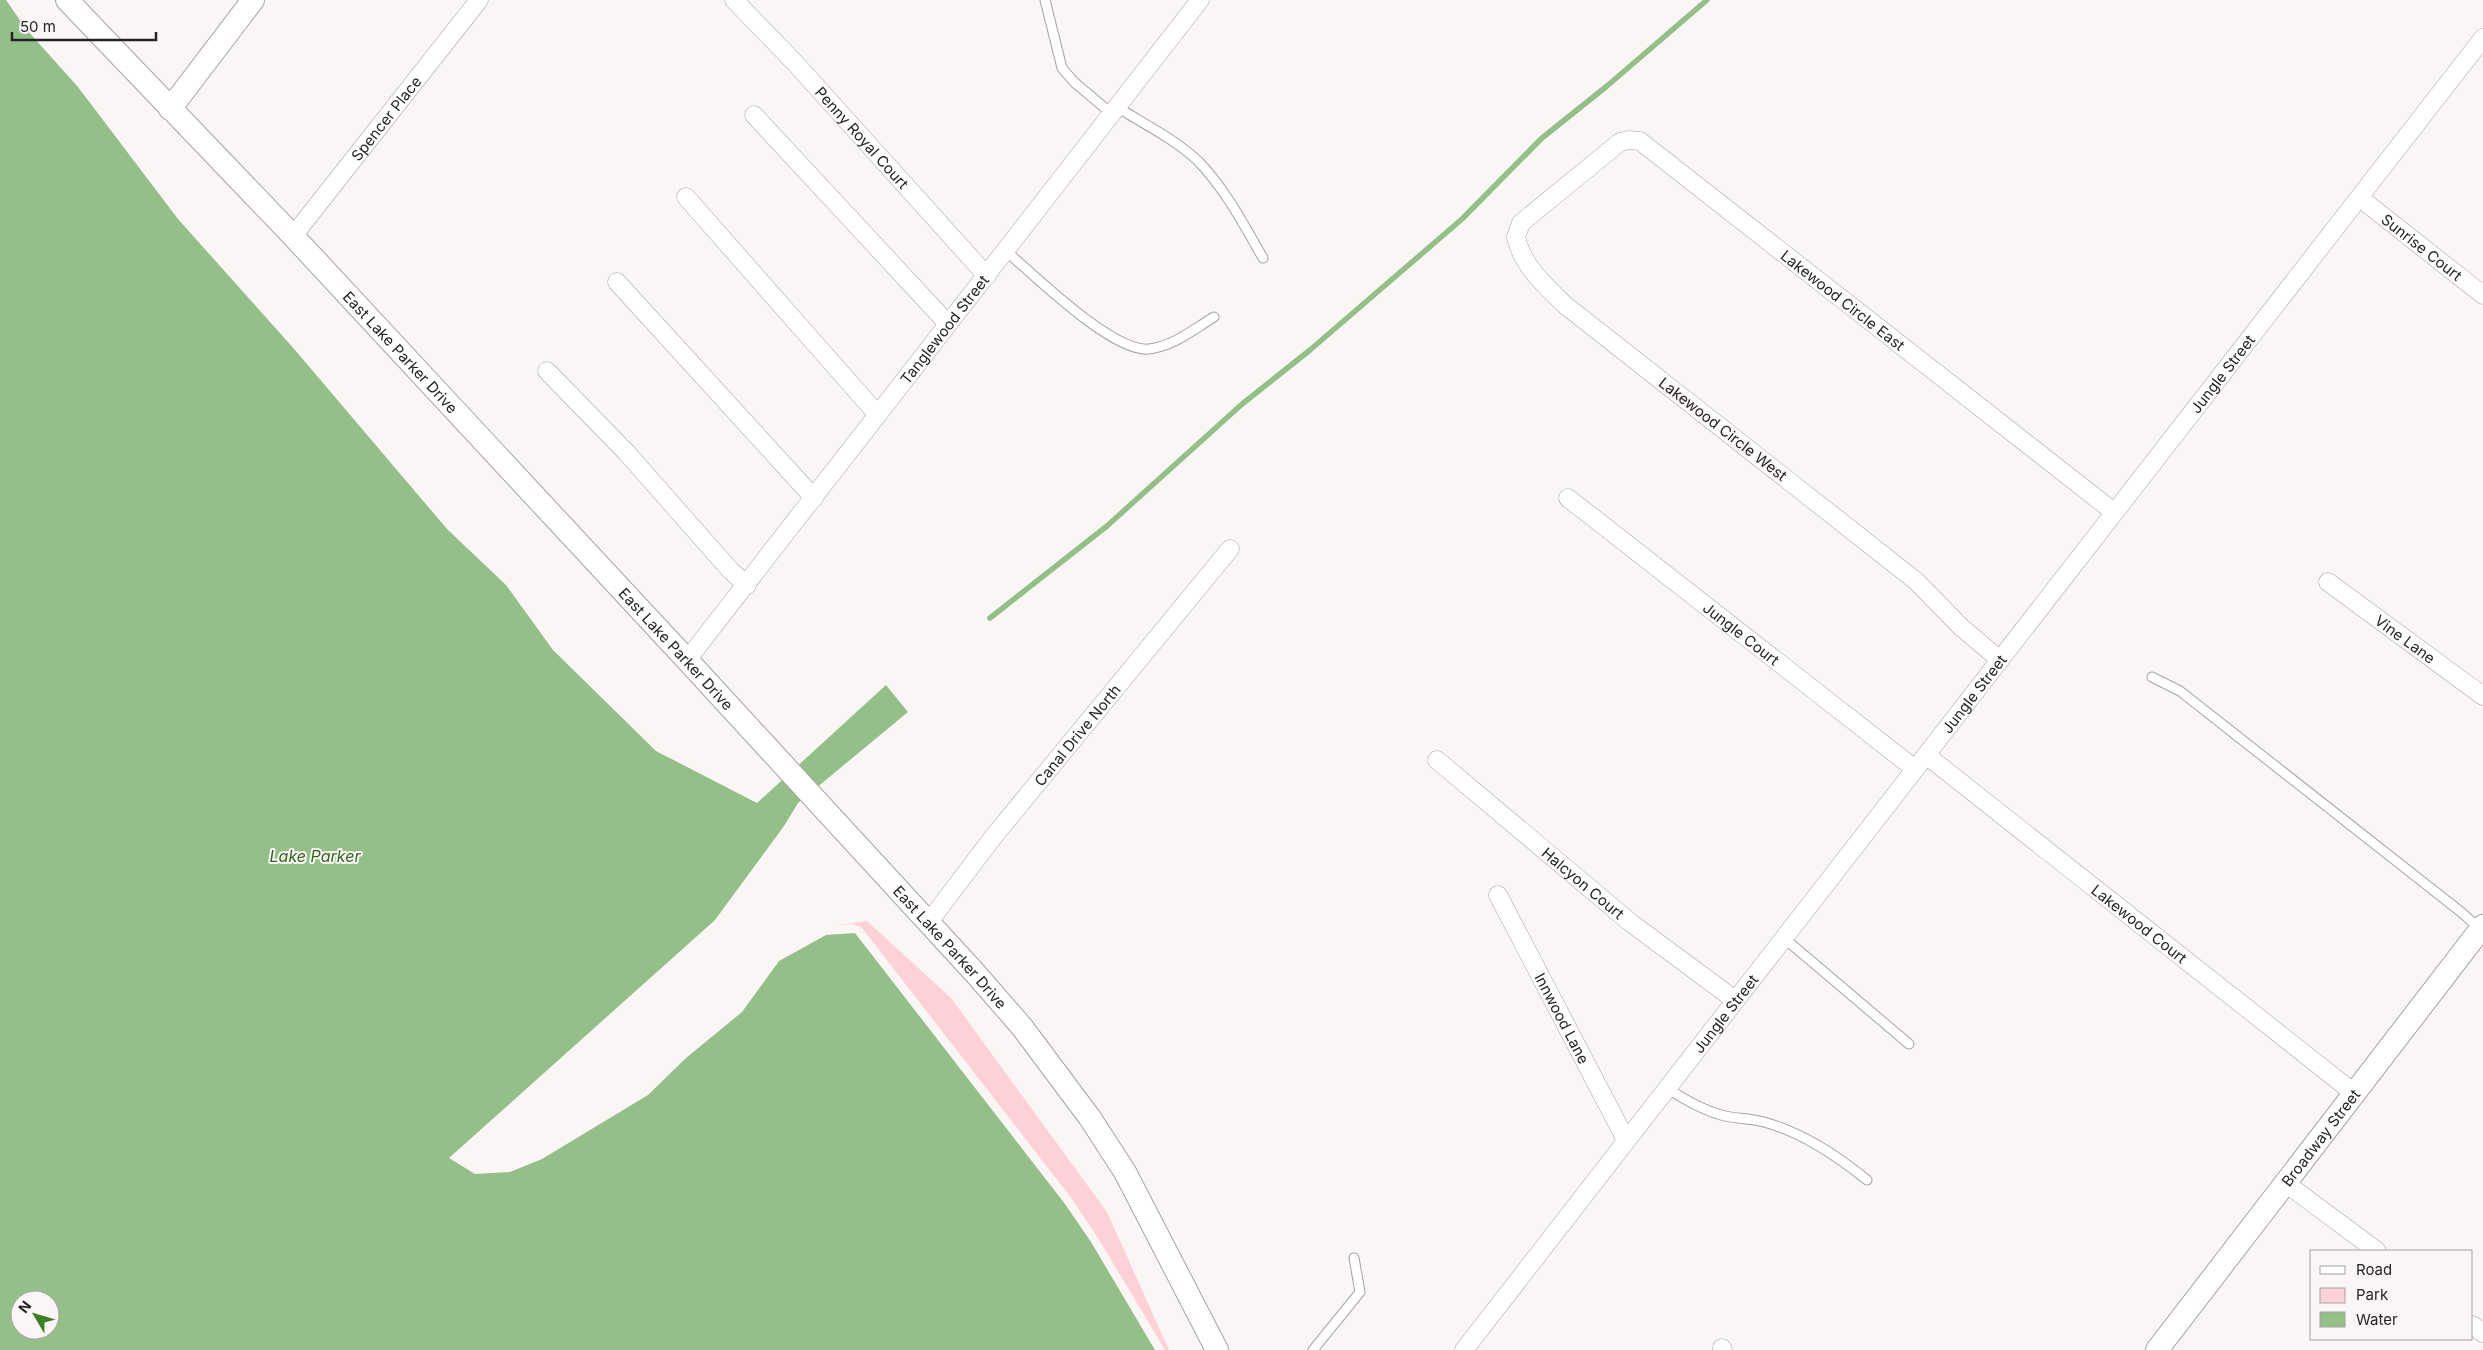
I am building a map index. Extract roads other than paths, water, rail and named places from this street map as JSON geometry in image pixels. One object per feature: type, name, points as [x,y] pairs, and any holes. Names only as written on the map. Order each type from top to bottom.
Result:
[{"type":"street","name":"East Lake Parker Drive","points":[[66,0],[293,236],[813,795],[1022,1027],[1090,1118],[1148,1214],[1218,1350]]},
{"type":"street","points":[[170,109],[253,0]]},
{"type":"street","name":"Spencer Place","points":[[293,236],[479,0]]},
{"type":"street","name":"Penny Royal Court","points":[[734,0],[796,64],[987,276]]},
{"type":"street","name":"Tanglewood Street","points":[[687,660],[1200,0]]},
{"type":"street","name":"Jungle Street","points":[[1464,1350],[1565,1223],[1666,1088],[2483,38]]},
{"type":"street","points":[[754,115],[948,324]]},
{"type":"street","name":"Lakewood Circle East","points":[[1568,185],[1620,142],[1640,141],[2114,512]]},
{"type":"street","name":"Lakewood Circle West","points":[[1568,185],[1521,223],[1517,230],[1518,246],[1526,262],[1545,286],[1564,305],[1916,581],[1961,627],[2000,660]]},
{"type":"street","points":[[686,197],[878,415]]},
{"type":"street","name":"Sunrise Court","points":[[2360,198],[2483,295]]},
{"type":"street","points":[[617,282],[814,498]]},
{"type":"street","points":[[547,371],[626,452],[731,571],[747,585]]},
{"type":"street","name":"Jungle Court","points":[[1568,498],[1915,769]]},
{"type":"street","name":"Canal Drive North","points":[[928,923],[994,836],[1230,549]]},
{"type":"street","name":"Vine Lane","points":[[2328,582],[2483,696]]},
{"type":"street","name":"Lakewood Court","points":[[1926,755],[2354,1093]]},
{"type":"street","name":"Halcyon Court","points":[[1437,760],[1631,923],[1735,1000]]},
{"type":"street","name":"Innwood Lane","points":[[1498,895],[1626,1140]]},
{"type":"street","name":"Broadway Street","points":[[2157,1350],[2284,1182],[2482,928]]},
{"type":"street","points":[[2284,1182],[2376,1250]]},
{"type":"lane","points":[[1045,0],[1062,68],[1074,82],[1115,110],[1156,129],[1197,161],[1220,189],[1263,258]]},
{"type":"lane","points":[[1006,251],[1061,299],[1128,346],[1140,349],[1159,347],[1174,342],[1214,317]]},
{"type":"lane","points":[[2152,677],[2180,691],[2482,928]]},
{"type":"lane","points":[[1784,938],[1909,1044]]},
{"type":"lane","points":[[1666,1088],[1704,1110],[1726,1116],[1762,1121],[1782,1128],[1835,1155],[1867,1180]]},
{"type":"lane","points":[[1313,1350],[1360,1292],[1354,1258]]},
{"type":"water","name":"Lake Parker","points":[[0,0],[6,0],[26,29],[78,87],[178,219],[295,350],[447,529],[506,585],[553,650],[656,751],[757,803],[886,685],[908,712],[798,803],[784,826],[715,920],[449,1158],[475,1174],[510,1172],[542,1159],[648,1095],[686,1058],[742,1012],[779,961],[826,935],[855,933],[1065,1204],[1091,1242],[1155,1350],[0,1350]]},
{"type":"waterway","points":[[990,618],[1107,526],[1241,405],[1310,350],[1462,219],[1542,138],[1607,86],[1707,0]]}]
